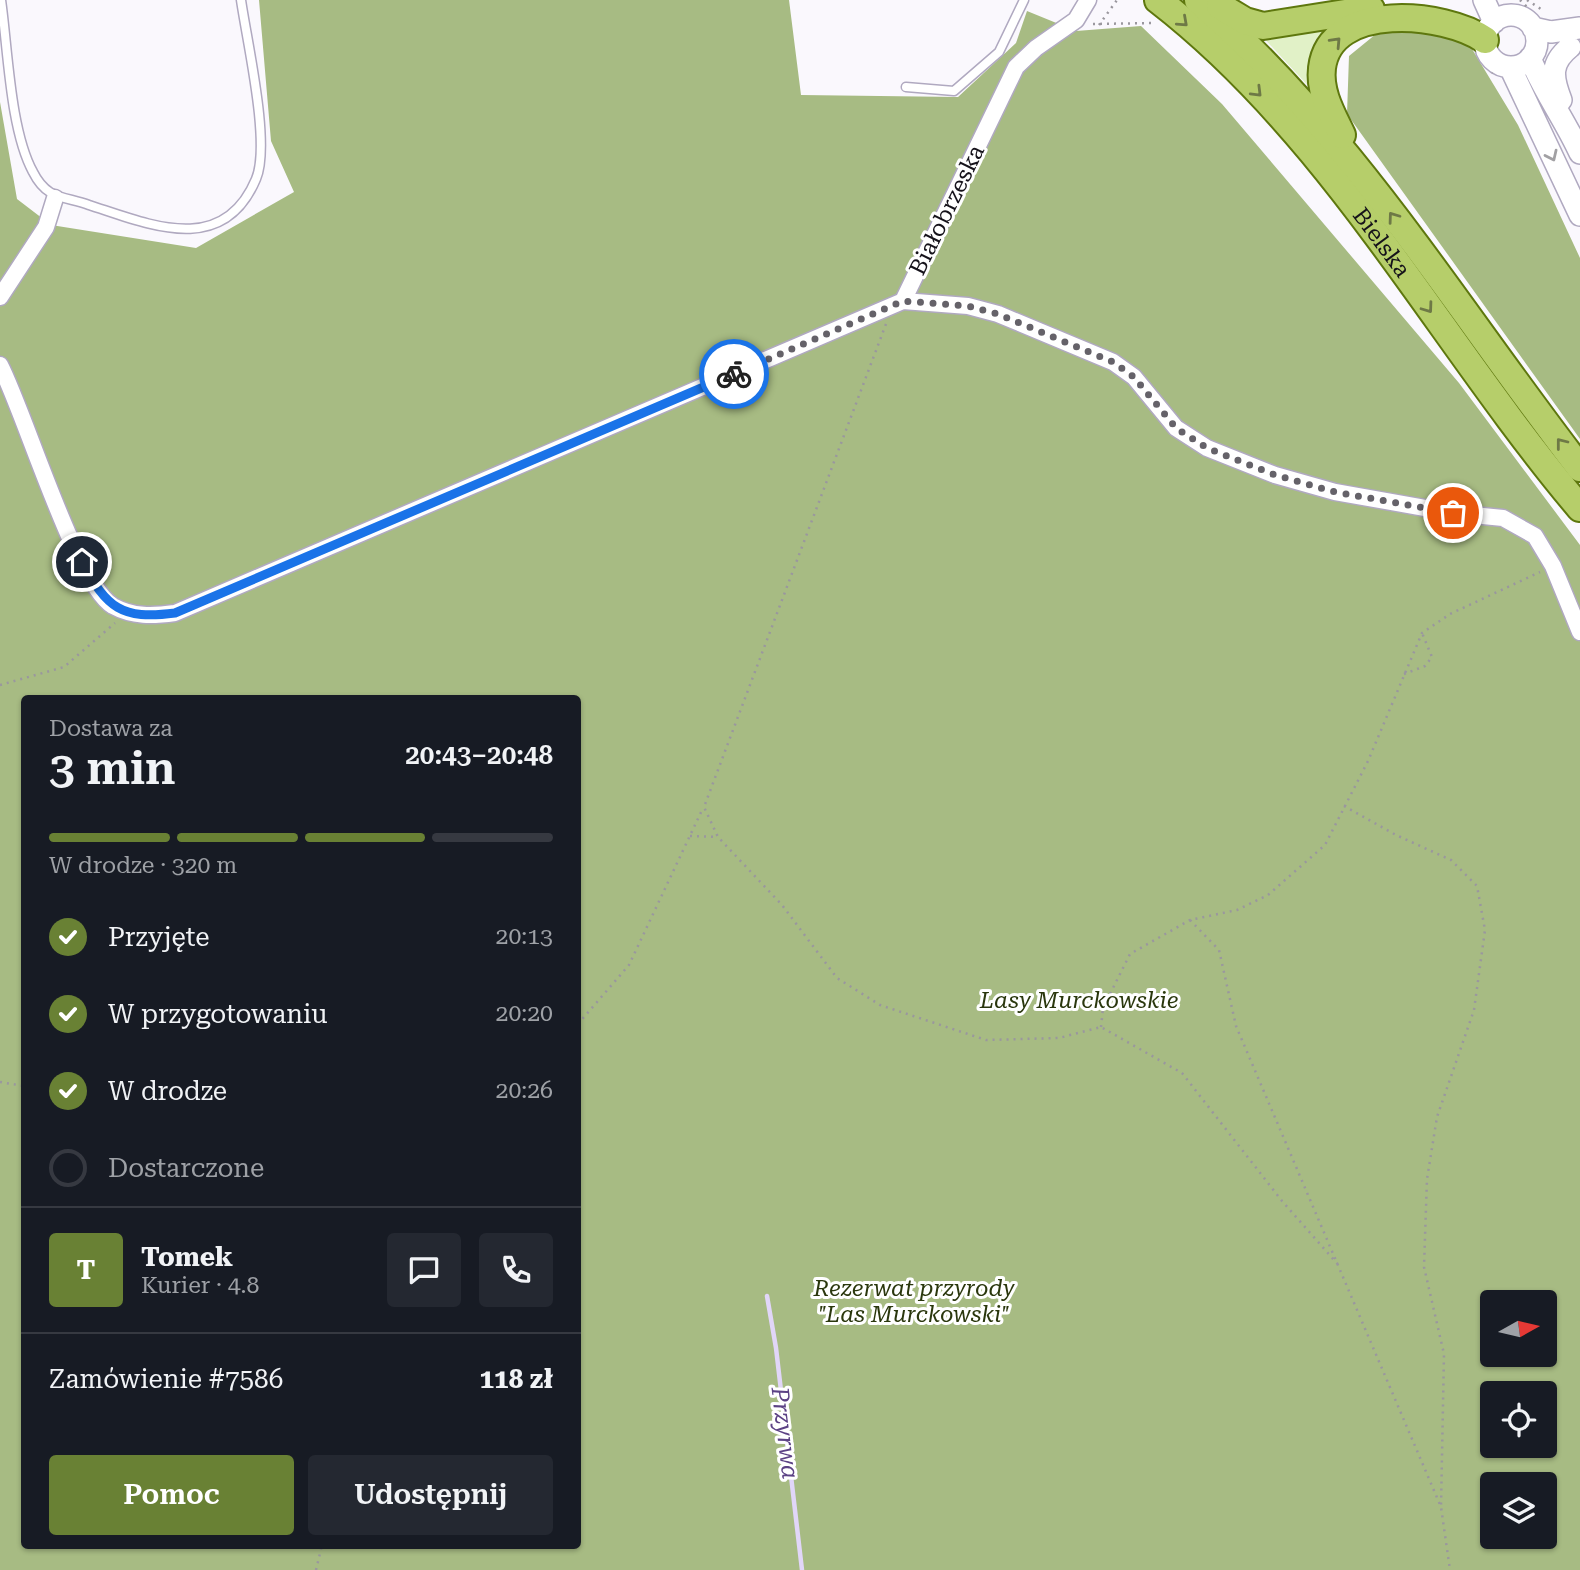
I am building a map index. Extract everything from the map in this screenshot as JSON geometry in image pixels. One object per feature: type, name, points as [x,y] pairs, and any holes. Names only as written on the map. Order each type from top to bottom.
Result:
[{"type":"main road","name":"Bielska","points":[[1198,0],[1233,30],[1296,95],[1360,171],[1580,468]]},
{"type":"main road","points":[[1209,0],[1245,21],[1263,26],[1414,2],[1436,6],[1488,36]]},
{"type":"main road","name":"Bielska","points":[[1158,11],[1265,100],[1310,151],[1580,508]]},
{"type":"main road","points":[[1360,171],[1331,113],[1322,83],[1324,58],[1340,36],[1352,28],[1383,19],[1427,18],[1488,36]]},
{"type":"street","points":[[1484,0],[1488,36],[1495,61],[1580,215]]},
{"type":"street","name":"Białobrzeska","points":[[0,365],[82,562],[98,592],[112,605],[146,617],[175,613],[903,301],[1016,68],[1036,48],[1076,20],[1083,1]]},
{"type":"street","points":[[1488,36],[1515,5],[1558,32],[1580,27]]},
{"type":"street","points":[[1540,20],[1532,55],[1553,107],[1565,119]]},
{"type":"street","points":[[1504,73],[1532,55],[1575,45]]},
{"type":"street","points":[[1575,45],[1557,60],[1553,70],[1565,119],[1580,153]]},
{"type":"street","points":[[0,297],[46,227],[55,198]]},
{"type":"street","points":[[903,301],[968,306],[998,314],[1113,362],[1134,377],[1176,428],[1207,448],[1275,475],[1335,492],[1453,513],[1503,518],[1535,536],[1553,566],[1580,632]]},
{"type":"lane","points":[[1,0],[21,145],[34,175],[55,198],[87,204],[129,221],[160,228],[194,230],[220,222],[236,210],[256,179],[262,150],[241,0]]},
{"type":"lane","points":[[906,87],[954,91],[999,52],[1024,0]]},
{"type":"path","points":[[1117,0],[1099,25],[1158,11]]},
{"type":"path","points":[[1515,5],[1540,20]]},
{"type":"path","points":[[1488,36],[1504,73]]},
{"type":"path","points":[[581,1021],[629,965],[704,807],[889,317],[903,301]]},
{"type":"path","points":[[1101,1027],[1103,1008],[1130,954],[1190,920],[1237,911],[1268,895],[1325,845],[1368,761],[1422,634],[1450,614],[1553,566]]},
{"type":"path","points":[[0,685],[64,667],[128,612]]},
{"type":"path","points":[[1404,674],[1425,666],[1432,657],[1422,634]]},
{"type":"path","points":[[1344,806],[1451,860],[1477,886],[1485,930],[1474,1010],[1437,1117],[1427,1179],[1424,1267],[1444,1354],[1441,1507],[1450,1570]]},
{"type":"path","points":[[704,807],[718,837],[782,905],[837,978],[880,1005],[986,1040],[1059,1038],[1101,1027],[1182,1073],[1273,1190],[1341,1268]]},
{"type":"path","points":[[690,836],[718,837]]},
{"type":"path","points":[[1190,920],[1219,950],[1236,1026],[1441,1507]]},
{"type":"path","points":[[0,1082],[21,1086]]},
{"type":"path","points":[[316,1570],[321,1549]]},
{"type":"green space","name":"Lasy Murckowskie","points":[[259,0],[789,0],[801,95],[958,97],[1016,43],[1027,11],[1076,31],[1141,26],[1222,104],[1459,383],[1580,545],[1580,1570],[0,1570],[0,102],[17,199],[51,225],[196,248],[294,192],[271,141]]},
{"type":"green space","points":[[1339,21],[1313,91],[1260,34]]},
{"type":"green space","points":[[1387,25],[1425,25],[1469,44],[1518,125],[1580,258],[1580,439],[1347,114],[1349,56]]},
{"type":"waterway","name":"Przyrwa","points":[[767,1296],[776,1348],[802,1570]]},
{"type":"way so far","points":[[734,374],[903,301],[968,306],[998,314],[1113,362],[1134,377],[1176,428],[1207,448],[1275,475],[1335,492],[1453,513]]},
{"type":"route","points":[[82,562],[98,592],[112,605],[146,617],[175,613],[734,374]]},
{"type":"park label","name":"Rezerwat przyrody \"Las Murckowski\"","points":[[914,1301]]}]
